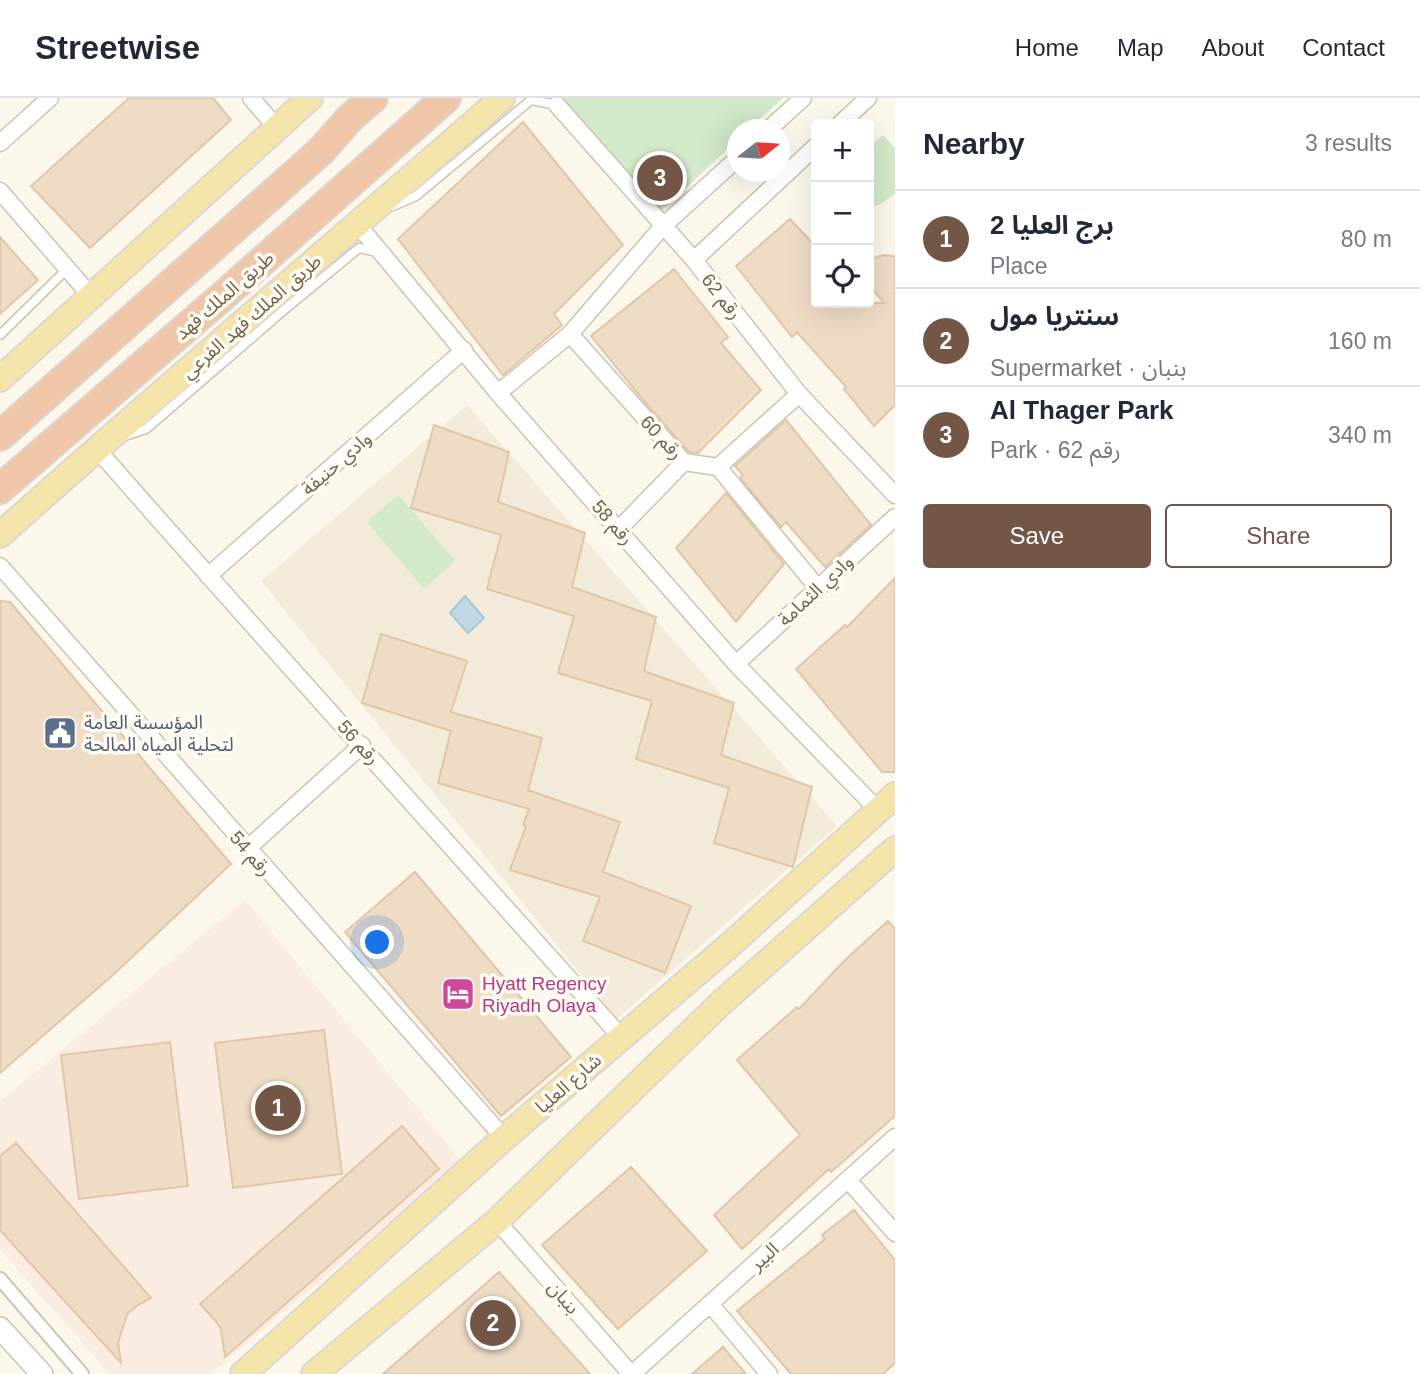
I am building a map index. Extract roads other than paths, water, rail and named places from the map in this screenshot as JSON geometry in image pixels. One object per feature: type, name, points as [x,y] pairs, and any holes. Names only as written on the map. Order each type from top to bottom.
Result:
[{"type":"highway","points":[[0,436],[321,151],[358,108],[373,98]]},
{"type":"highway","name":"طريق الملك فهد","points":[[0,489],[225,295],[446,98]]},
{"type":"main road","points":[[0,379],[310,98]]},
{"type":"main road","name":"طريق الملك فهد الفرعي","points":[[0,535],[502,98]]},
{"type":"main road","name":"شارع العليا","points":[[243,1374],[504,1138],[775,905],[887,803]]},
{"type":"main road","points":[[314,1374],[497,1222],[721,1003],[895,849]]},
{"type":"main road","points":[[775,905],[760,927],[762,944],[779,947],[798,936]]},
{"type":"main road","points":[[700,969],[716,967],[723,975],[728,986],[721,1003]]},
{"type":"main road","points":[[0,1328],[42,1374]]},
{"type":"street","points":[[0,143],[50,98]]},
{"type":"street","points":[[251,98],[277,128]]},
{"type":"street","points":[[780,119],[803,98]]},
{"type":"street","points":[[845,119],[868,98]]},
{"type":"street","name":"رقم 62","points":[[552,102],[694,260],[799,394],[892,486]]},
{"type":"street","points":[[694,260],[811,151]]},
{"type":"street","points":[[498,393],[570,334],[663,226],[727,167]]},
{"type":"street","points":[[0,191],[91,296]]},
{"type":"street","name":"رقم 58","points":[[358,225],[498,393],[736,664],[887,803]]},
{"type":"street","name":"رقم 60","points":[[570,334],[684,462],[718,467]]},
{"type":"street","name":"وادي حنيفة","points":[[208,576],[464,350]]},
{"type":"street","points":[[799,394],[718,467],[817,587]]},
{"type":"street","name":"رقم 56","points":[[104,442],[208,576],[621,1037]]},
{"type":"street","points":[[620,529],[684,462]]},
{"type":"street","name":"وادي الثمامة","points":[[736,664],[895,517]]},
{"type":"street","name":"رقم 54","points":[[0,566],[504,1138]]},
{"type":"street","points":[[248,848],[362,746]]},
{"type":"street","name":"البير","points":[[631,1374],[895,1137]]},
{"type":"street","points":[[848,1180],[895,1233]]},
{"type":"street","name":"بنبان","points":[[497,1222],[631,1374]]},
{"type":"street","points":[[0,1279],[82,1374]]},
{"type":"street","points":[[711,1305],[769,1374]]},
{"type":"lane","points":[[379,206],[394,206],[416,197],[531,100],[552,102]]},
{"type":"lane","points":[[104,442],[146,429],[359,248],[382,254]]},
{"type":"lane","points":[[0,335],[67,270]]},
{"type":"water","points":[[465,596],[484,618],[468,633],[450,613]]},
{"type":"place","name":"Al Thager Park","points":[[660,178]]},
{"type":"place","name":"المؤسسة العامة لتحلية المياه المالحة","points":[[60,733]]},
{"type":"place","name":"Hyatt Regency Riyadh Olaya","points":[[458,994]]},
{"type":"place","name":"برج العليا 2","points":[[278,1108]]},
{"type":"place","name":"سنتريا مول","points":[[493,1323]]}]
